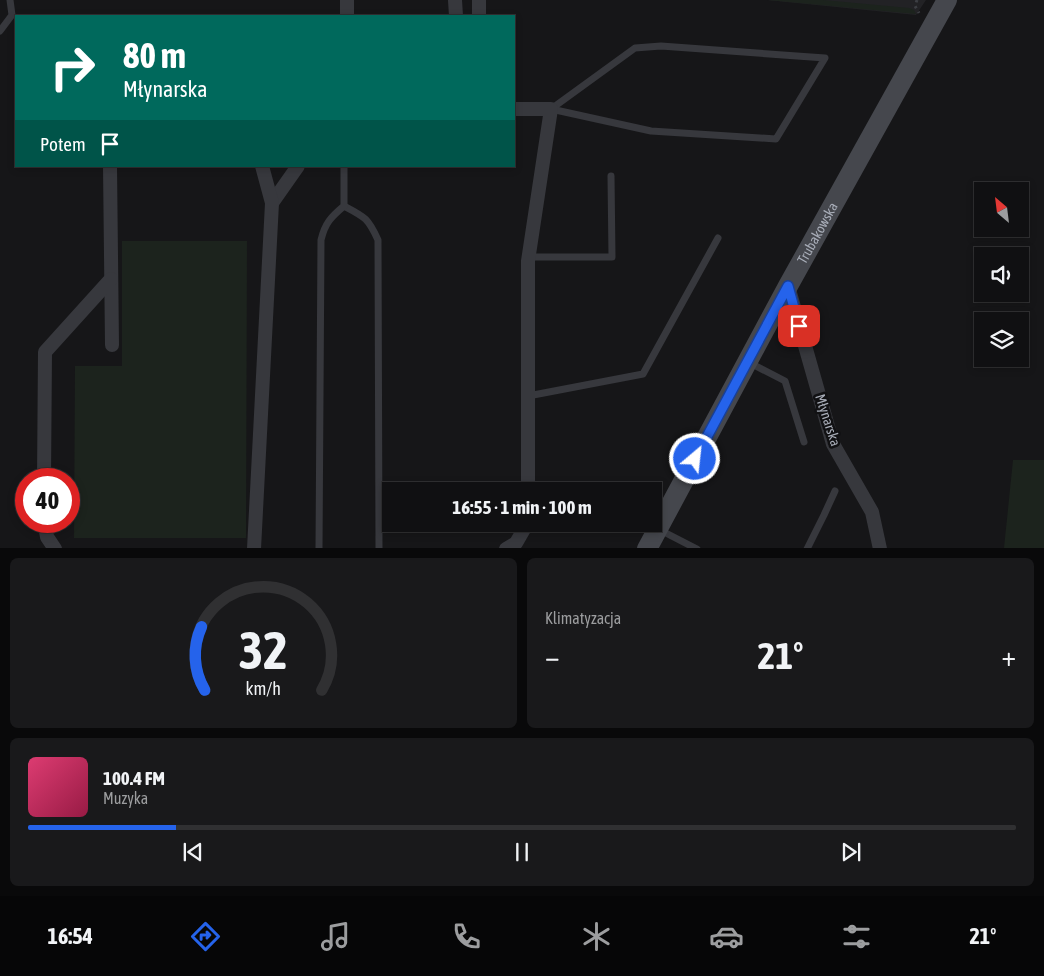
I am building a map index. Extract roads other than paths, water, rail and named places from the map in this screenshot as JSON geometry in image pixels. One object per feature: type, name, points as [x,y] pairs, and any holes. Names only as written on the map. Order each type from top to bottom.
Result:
[{"type":"street","points":[[347,0],[347,15]]},
{"type":"street","points":[[455,0],[456,15]]},
{"type":"street","points":[[479,0],[479,15]]},
{"type":"street","name":"Trubakowska","points":[[662,521],[788,286],[947,0]]},
{"type":"street","points":[[515,110],[551,109],[528,258],[528,482]]},
{"type":"street","points":[[110,167],[112,345]]},
{"type":"street","points":[[254,548],[272,203],[262,167]]},
{"type":"street","points":[[272,203],[297,167]]},
{"type":"street","points":[[44,468],[45,352],[111,279]]},
{"type":"street","name":"Młynarska","points":[[788,286],[834,444],[872,512],[880,548]]},
{"type":"street","points":[[506,548],[516,543],[523,532]]},
{"type":"street","name":"Trubakowska","points":[[647,548],[656,532]]},
{"type":"street","points":[[46,533],[55,548]]},
{"type":"lane","points":[[0,30],[12,15],[10,0]]},
{"type":"lane","points":[[661,46],[824,58],[776,139],[651,131],[551,109],[635,48],[661,46]]},
{"type":"lane","points":[[344,167],[344,206]]},
{"type":"lane","points":[[528,258],[612,257],[611,176]]},
{"type":"lane","points":[[319,548],[321,240],[324,228],[332,216],[344,206]]},
{"type":"lane","points":[[344,206],[362,216],[371,225],[378,240],[379,548]]},
{"type":"lane","points":[[528,396],[643,374],[718,238]]},
{"type":"lane","points":[[747,362],[785,381],[804,442]]},
{"type":"lane","points":[[807,548],[835,491]]},
{"type":"lane","points":[[662,530],[697,548]]}]
